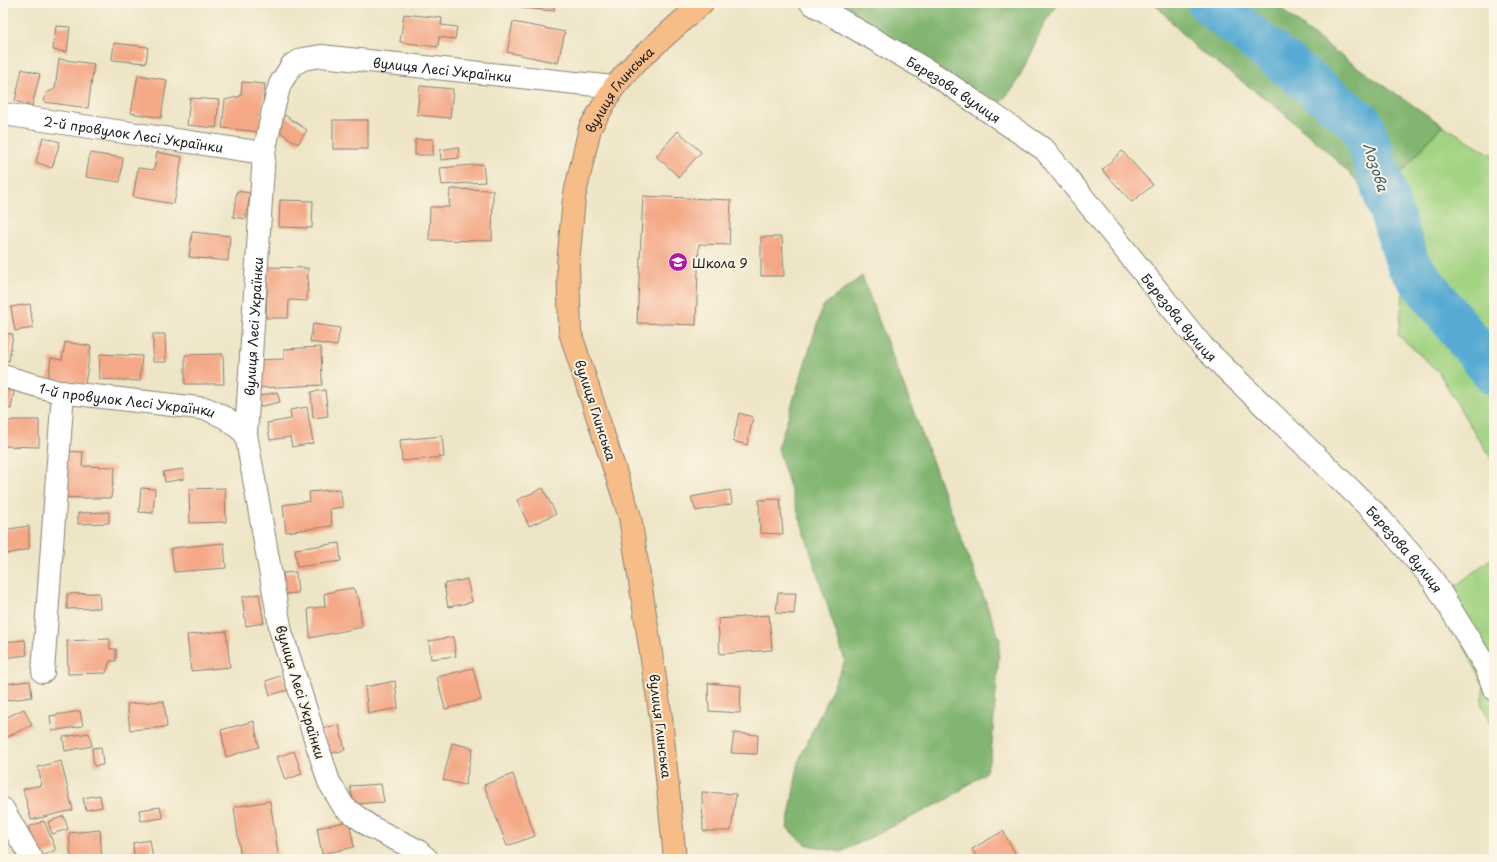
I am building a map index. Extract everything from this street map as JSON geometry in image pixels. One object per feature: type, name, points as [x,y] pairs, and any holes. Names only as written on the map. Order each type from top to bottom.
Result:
[{"type":"main road","name":"вулиця Глинська","points":[[676,859],[661,718],[630,517],[570,332],[568,264],[574,198],[590,128],[614,87],[636,62],[702,3]]},
{"type":"street","name":"Березова вулиця","points":[[811,3],[937,76],[1045,150],[1203,347],[1379,517],[1432,580],[1486,667],[1494,689]]},
{"type":"street","name":"вулиця Лесі Українки","points":[[427,859],[417,850],[371,827],[344,807],[329,782],[281,632],[246,434],[264,153],[274,106],[280,84],[292,65],[302,59],[321,56],[614,87]]},
{"type":"street","name":"2-й провулок Лесі Українки","points":[[3,114],[264,153]]},
{"type":"street","name":"1-й провулок Лесі Українки","points":[[3,376],[62,392],[207,409],[226,418],[246,434]]},
{"type":"street","points":[[43,672],[62,392]]},
{"type":"street","points":[[3,809],[32,859]]},
{"type":"green space","points":[[811,3],[1059,3],[1045,22],[1015,86],[991,113]]},
{"type":"green space","points":[[1154,3],[1274,3],[1314,36],[1442,125],[1375,204],[1356,180],[1326,150],[1269,101],[1197,49]]},
{"type":"green space","points":[[1442,125],[1494,156],[1494,463],[1438,371],[1398,335],[1404,286],[1375,204]]},
{"type":"green space","points":[[862,276],[1000,640],[991,756],[985,773],[948,799],[841,852],[804,844],[787,828],[799,760],[845,661],[778,449],[823,306]]},
{"type":"green space","points":[[1494,556],[1494,731],[1481,703],[1484,686],[1459,635],[1431,602],[1457,585]]},
{"type":"building","points":[[523,3],[554,3],[554,11],[522,8]]},
{"type":"building","points":[[404,14],[442,18],[441,25],[457,27],[455,39],[439,37],[438,47],[400,42]]},
{"type":"building","points":[[513,22],[565,32],[558,63],[507,52]]},
{"type":"building","points":[[56,26],[70,27],[67,52],[53,50]]},
{"type":"building","points":[[114,43],[148,47],[146,63],[112,60]]},
{"type":"building","points":[[59,59],[94,64],[88,108],[44,102],[46,93],[55,89]]},
{"type":"building","points":[[22,69],[40,74],[32,106],[15,101]]},
{"type":"building","points":[[138,75],[167,80],[161,118],[131,113]]},
{"type":"building","points":[[242,82],[265,84],[260,132],[222,128],[225,100],[241,96]]},
{"type":"building","points":[[420,86],[453,89],[450,118],[417,115]]},
{"type":"building","points":[[190,98],[219,100],[216,128],[187,125]]},
{"type":"building","points":[[283,114],[307,130],[298,144],[274,128]]},
{"type":"building","points":[[333,120],[368,120],[368,149],[333,149]]},
{"type":"building","points":[[678,131],[701,152],[679,177],[656,156]]},
{"type":"building","points":[[43,137],[60,142],[52,168],[36,162]]},
{"type":"building","points":[[415,139],[433,139],[433,155],[415,155]]},
{"type":"building","points":[[458,147],[459,158],[441,160],[440,150]]},
{"type":"building","points":[[1122,151],[1153,185],[1132,202],[1102,170]]},
{"type":"building","points":[[157,152],[182,157],[174,204],[133,197],[138,168],[154,170]]},
{"type":"building","points":[[90,153],[123,158],[120,182],[86,177]]},
{"type":"building","points":[[483,164],[485,182],[442,185],[440,168]]},
{"type":"building","points":[[450,189],[493,190],[492,241],[429,240],[430,207],[449,207]]},
{"type":"building","points":[[237,191],[250,193],[246,219],[233,217]]},
{"type":"building","points":[[643,196],[731,200],[729,245],[699,244],[696,325],[637,323]]},
{"type":"building","points":[[280,200],[313,201],[312,228],[279,227]]},
{"type":"building","points":[[192,232],[230,236],[228,261],[189,257]]},
{"type":"building","points":[[761,237],[782,237],[784,276],[761,276]]},
{"type":"building","points":[[268,267],[308,268],[307,301],[289,300],[288,318],[266,318]]},
{"type":"building","points":[[30,304],[33,328],[15,331],[11,307]]},
{"type":"building","points":[[313,324],[340,328],[337,346],[310,342]]},
{"type":"building","points":[[3,333],[13,334],[9,361],[3,360]]},
{"type":"building","points":[[153,334],[165,334],[166,362],[153,362]]},
{"type":"building","points":[[65,342],[91,346],[85,384],[48,379],[51,358],[62,360]]},
{"type":"building","points":[[321,347],[322,385],[258,388],[257,360],[284,359],[284,349]]},
{"type":"building","points":[[100,354],[142,356],[140,381],[99,379]]},
{"type":"building","points":[[223,354],[224,384],[185,384],[185,355]]},
{"type":"building","points":[[3,389],[14,391],[11,409],[3,408]]},
{"type":"building","points":[[325,390],[328,416],[313,418],[311,392]]},
{"type":"building","points":[[277,392],[280,402],[258,407],[256,397]]},
{"type":"building","points":[[307,407],[313,443],[292,447],[290,437],[270,440],[267,423],[291,419],[290,410]]},
{"type":"building","points":[[739,413],[753,417],[747,445],[733,441]]},
{"type":"building","points":[[12,420],[39,420],[39,447],[3,446],[3,424]]},
{"type":"building","points":[[442,436],[444,457],[402,461],[400,440]]},
{"type":"building","points":[[67,451],[83,452],[82,466],[115,467],[111,498],[63,497]]},
{"type":"building","points":[[183,469],[184,479],[165,482],[163,472]]},
{"type":"building","points":[[141,488],[155,489],[153,513],[139,512]]},
{"type":"building","points":[[225,488],[226,522],[190,523],[189,489]]},
{"type":"building","points":[[543,488],[556,514],[529,526],[517,500]]},
{"type":"building","points":[[340,489],[343,507],[330,509],[332,526],[286,532],[283,505],[310,501],[309,492]]},
{"type":"building","points":[[730,490],[732,504],[696,511],[691,497]]},
{"type":"building","points":[[780,499],[783,534],[760,533],[759,500]]},
{"type":"building","points":[[109,512],[109,523],[78,524],[78,513]]},
{"type":"building","points":[[29,526],[29,549],[3,555],[3,530]]},
{"type":"building","points":[[224,543],[226,568],[174,572],[171,548]]},
{"type":"building","points":[[339,543],[341,561],[297,567],[295,549]]},
{"type":"building","points":[[296,572],[298,593],[285,594],[283,573]]},
{"type":"building","points":[[467,579],[472,602],[448,607],[444,584]]},
{"type":"building","points":[[353,588],[359,599],[362,627],[310,638],[308,609],[325,606],[324,594]]},
{"type":"building","points":[[99,593],[100,608],[67,609],[67,594]]},
{"type":"building","points":[[778,593],[796,593],[794,614],[776,613]]},
{"type":"building","points":[[259,594],[264,623],[246,626],[242,597]]},
{"type":"building","points":[[769,615],[772,650],[720,654],[718,619]]},
{"type":"building","points":[[226,631],[230,667],[191,671],[187,635]]},
{"type":"building","points":[[453,637],[456,656],[431,659],[429,641]]},
{"type":"building","points":[[110,639],[110,649],[116,649],[116,661],[110,661],[106,673],[68,674],[67,641]]},
{"type":"building","points":[[25,640],[27,655],[3,658],[3,642]]},
{"type":"building","points":[[473,668],[481,700],[445,709],[437,677]]},
{"type":"building","points":[[283,675],[288,690],[270,695],[266,681]]},
{"type":"building","points":[[30,681],[32,697],[3,701],[3,684]]},
{"type":"building","points":[[395,681],[398,708],[368,714],[365,687]]},
{"type":"building","points":[[708,683],[741,686],[740,713],[709,711]]},
{"type":"building","points":[[164,701],[167,727],[130,730],[127,704]]},
{"type":"building","points":[[24,709],[32,725],[3,739],[3,719]]},
{"type":"building","points":[[80,711],[83,726],[52,731],[50,716]]},
{"type":"building","points":[[254,721],[259,747],[226,757],[221,730]]},
{"type":"building","points":[[339,725],[345,750],[328,754],[322,728]]},
{"type":"building","points":[[89,733],[92,746],[65,751],[63,737]]},
{"type":"building","points":[[734,733],[758,735],[757,754],[731,753]]},
{"type":"building","points":[[452,743],[473,748],[465,785],[443,780]]},
{"type":"building","points":[[101,747],[103,765],[94,766],[92,748]]},
{"type":"building","points":[[294,751],[302,774],[285,780],[277,757]]},
{"type":"building","points":[[61,761],[73,810],[31,820],[23,789],[42,785],[38,767]]},
{"type":"building","points":[[513,774],[535,836],[507,846],[484,785]]},
{"type":"building","points":[[381,784],[384,802],[354,804],[350,786]]},
{"type":"building","points":[[702,792],[736,794],[731,831],[703,831]]},
{"type":"building","points":[[100,795],[102,807],[86,810],[83,798]]},
{"type":"building","points":[[270,801],[279,859],[241,859],[234,807]]},
{"type":"building","points":[[160,807],[163,818],[141,821],[139,810]]},
{"type":"building","points":[[64,816],[68,829],[52,834],[48,822]]},
{"type":"building","points":[[44,821],[56,850],[40,857],[28,827]]},
{"type":"building","points":[[349,821],[354,847],[322,854],[317,828]]},
{"type":"building","points":[[100,830],[102,859],[71,859],[69,833]]},
{"type":"building","points":[[1003,831],[1016,855],[1009,859],[978,859],[972,849]]},
{"type":"building","points":[[150,840],[153,859],[134,859],[133,843]]},
{"type":"building","points":[[340,854],[341,859],[322,859],[322,857]]},
{"type":"waterway","name":"Лозова","points":[[1209,3],[1362,124],[1408,264],[1494,373]]},
{"type":"place","name":"Школа 9","points":[[678,262]]}]
